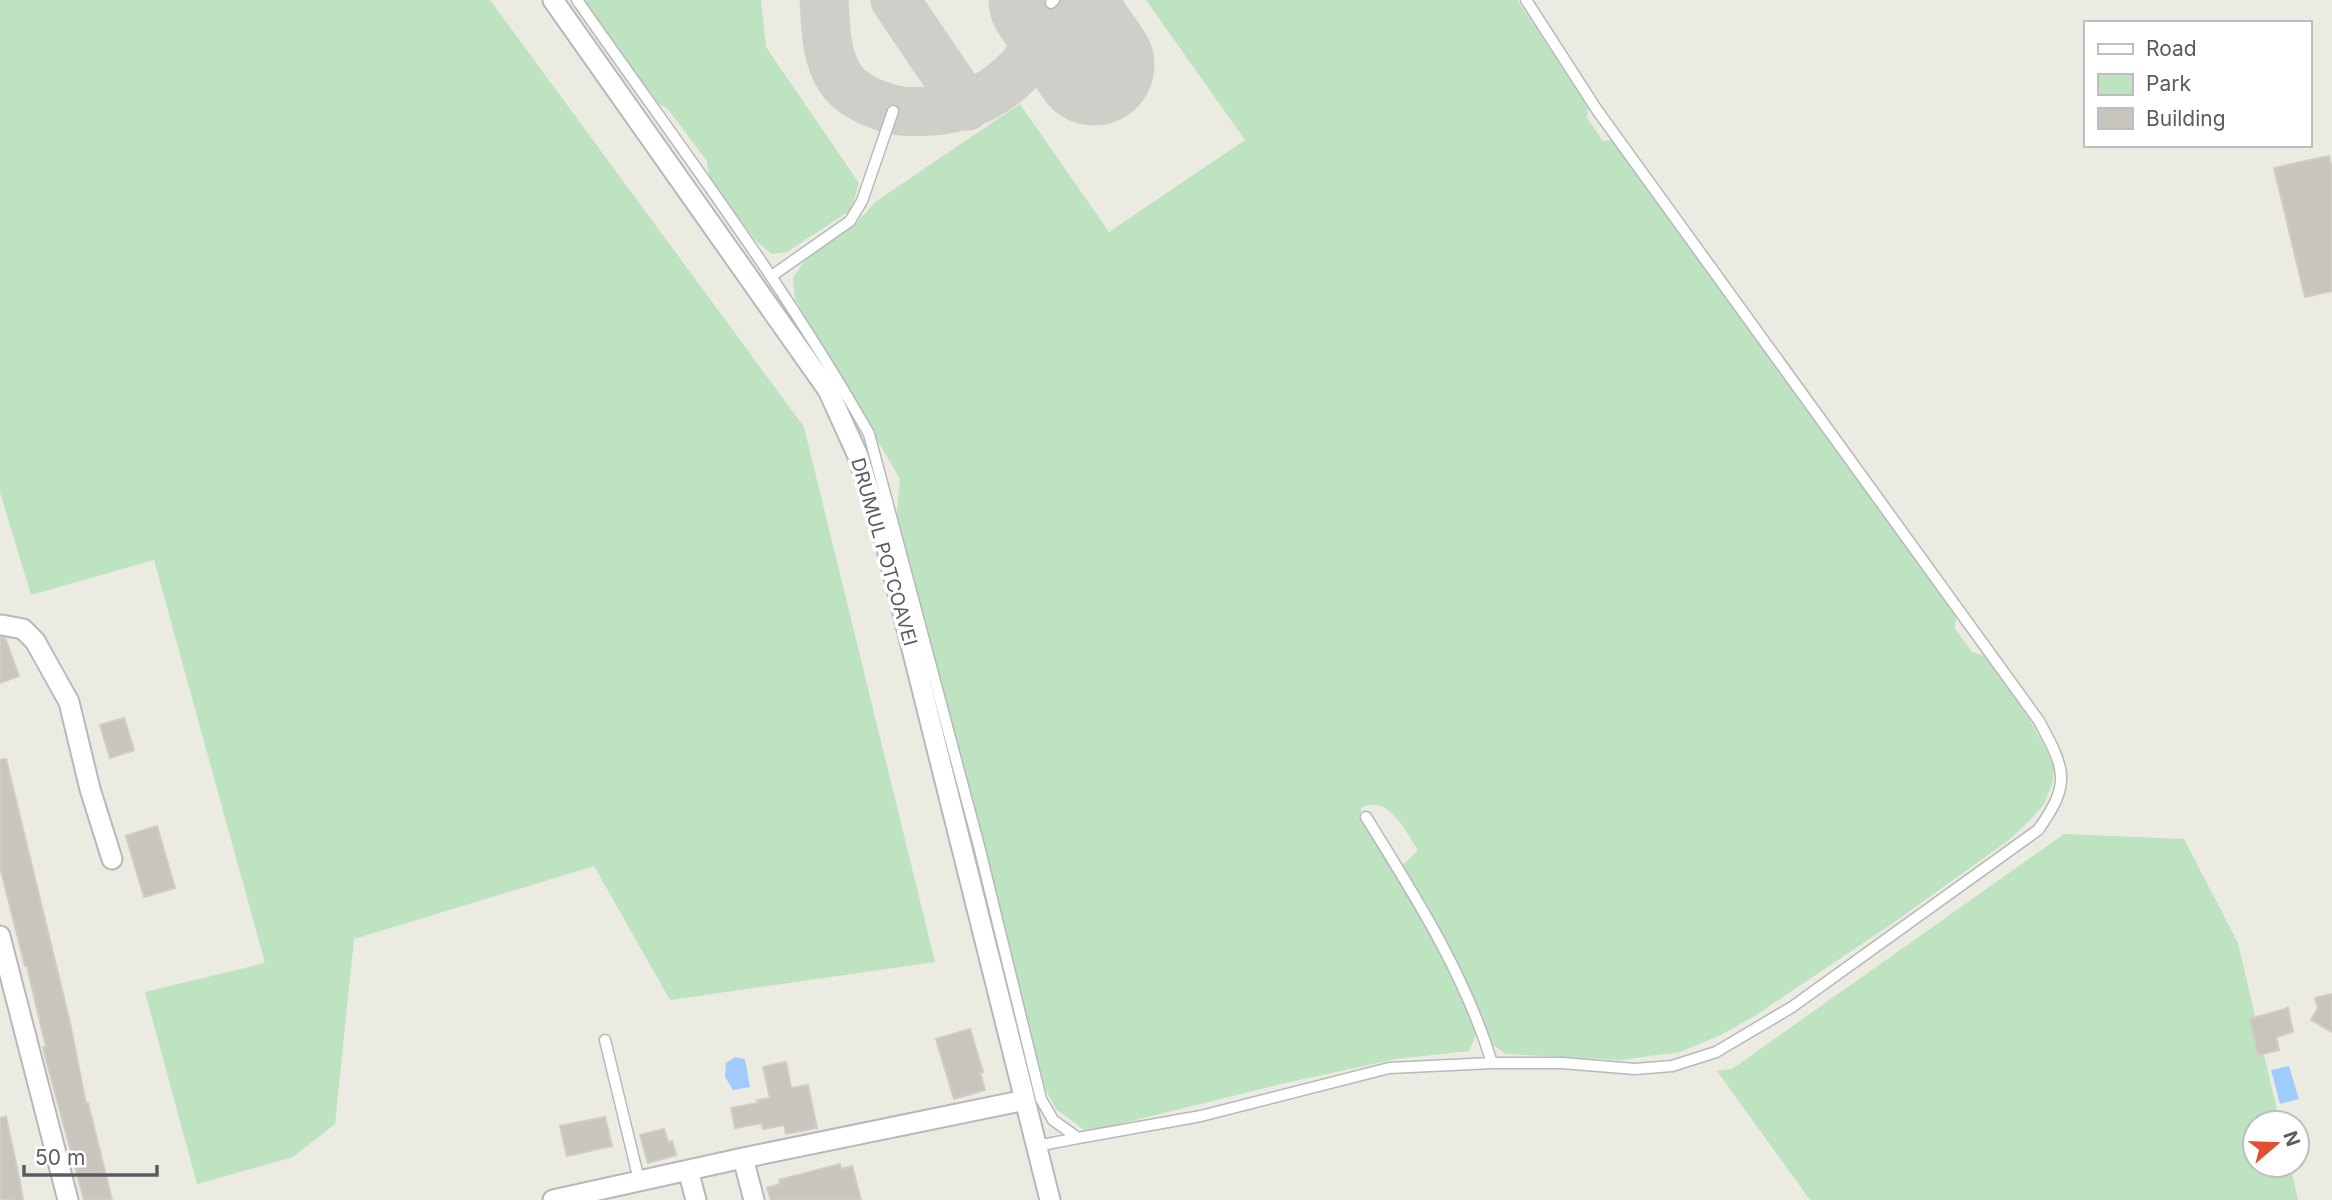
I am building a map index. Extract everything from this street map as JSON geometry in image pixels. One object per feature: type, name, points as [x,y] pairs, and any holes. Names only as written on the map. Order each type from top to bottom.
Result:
[{"type":"street","name":"DRUMUL POTCOAVEI","points":[[553,0],[828,390],[858,456],[886,545],[1050,1200]]},
{"type":"street","points":[[1,620],[23,629],[35,641],[69,702],[90,789],[112,859]]},
{"type":"street","points":[[0,936],[68,1200]]},
{"type":"street","points":[[553,1200],[1025,1100]]},
{"type":"street","points":[[743,1158],[754,1200]]},
{"type":"street","points":[[688,1170],[696,1200]]},
{"type":"lane","points":[[577,0],[773,275],[838,378],[869,434],[979,846],[1041,1099],[1053,1121],[1077,1138]]},
{"type":"lane","points":[[1037,1146],[1201,1116],[1389,1068],[1562,1063],[1635,1069],[1672,1066],[1716,1052],[1792,1007],[2038,830],[2055,808],[2063,781],[2058,756],[2039,721],[1597,110],[1525,0]]},
{"type":"lane","points":[[773,275],[850,221],[862,201],[893,111]]},
{"type":"lane","points":[[1366,817],[1441,940],[1480,1025],[1492,1063]]},
{"type":"lane","points":[[605,1040],[639,1180]]},
{"type":"green space","points":[[0,0],[490,0],[804,427],[935,962],[670,1000],[594,866],[354,939],[335,1124],[293,1157],[197,1184],[145,992],[265,963],[154,560],[31,595],[0,492]]},
{"type":"green space","points":[[582,0],[761,0],[766,47],[859,183],[851,210],[787,252],[772,254],[755,240],[709,177],[707,161],[667,108],[652,101]]},
{"type":"green space","points":[[1146,0],[1517,0],[1588,107],[1587,118],[1603,141],[1613,140],[1956,615],[1955,629],[1972,652],[1987,657],[2029,719],[2047,750],[2054,769],[2052,785],[2043,806],[2009,840],[1893,923],[1756,1015],[1721,1035],[1680,1052],[1621,1060],[1506,1054],[1493,1045],[1448,944],[1402,866],[1418,850],[1402,825],[1388,810],[1381,806],[1362,807],[1360,815],[1363,822],[1416,906],[1459,991],[1476,1035],[1469,1051],[1396,1059],[1285,1083],[1087,1132],[1056,1109],[1045,1088],[896,522],[900,479],[795,299],[793,278],[805,260],[859,220],[875,202],[1020,104],[1109,232],[1245,140]]},
{"type":"green space","points":[[2064,834],[2184,839],[2238,943],[2277,1109],[2241,1109],[2241,1179],[2293,1179],[2298,1200],[1810,1200],[1717,1071],[1732,1069]]},
{"type":"water","points":[[735,1057],[745,1059],[750,1087],[733,1090],[725,1077],[726,1063]]},
{"type":"water","points":[[2289,1066],[2299,1099],[2280,1104],[2271,1070]]},
{"type":"building","points":[[2329,156],[2332,170],[2332,291],[2305,297],[2274,168]]},
{"type":"building","points":[[0,637],[5,638],[19,676],[0,683]]},
{"type":"building","points":[[124,718],[134,750],[110,758],[100,725]]},
{"type":"building","points":[[6,759],[70,1023],[86,1104],[88,1103],[112,1200],[84,1200],[43,1048],[46,1047],[27,966],[0,867],[0,760]]},
{"type":"building","points":[[157,826],[175,888],[144,897],[126,836]]},
{"type":"building","points":[[2332,994],[2332,1032],[2311,1020],[2318,1008],[2315,998]]},
{"type":"building","points":[[2288,1008],[2293,1032],[2276,1037],[2279,1050],[2258,1055],[2250,1019]]},
{"type":"building","points":[[970,1029],[983,1072],[980,1072],[985,1090],[954,1099],[936,1039]]},
{"type":"building","points":[[786,1062],[791,1088],[808,1085],[817,1128],[786,1134],[784,1125],[763,1129],[762,1123],[735,1128],[731,1108],[770,1098],[763,1067]]},
{"type":"building","points":[[6,1117],[23,1200],[0,1200],[0,1118]]},
{"type":"building","points":[[605,1117],[612,1146],[567,1156],[560,1126]]},
{"type":"building","points":[[664,1129],[668,1142],[672,1141],[676,1155],[648,1163],[640,1135]]},
{"type":"building","points":[[840,1164],[841,1169],[852,1166],[861,1200],[771,1200],[767,1188],[780,1184],[779,1180]]},
{"type":"taxiway","points":[[824,0],[831,60],[843,83],[874,103],[912,112],[932,111],[969,103],[1001,86],[1028,60],[1038,44],[1047,24],[1051,0]]},
{"type":"taxiway","points":[[895,0],[967,106]]},
{"type":"runway","points":[[1049,0],[1094,65]]}]
